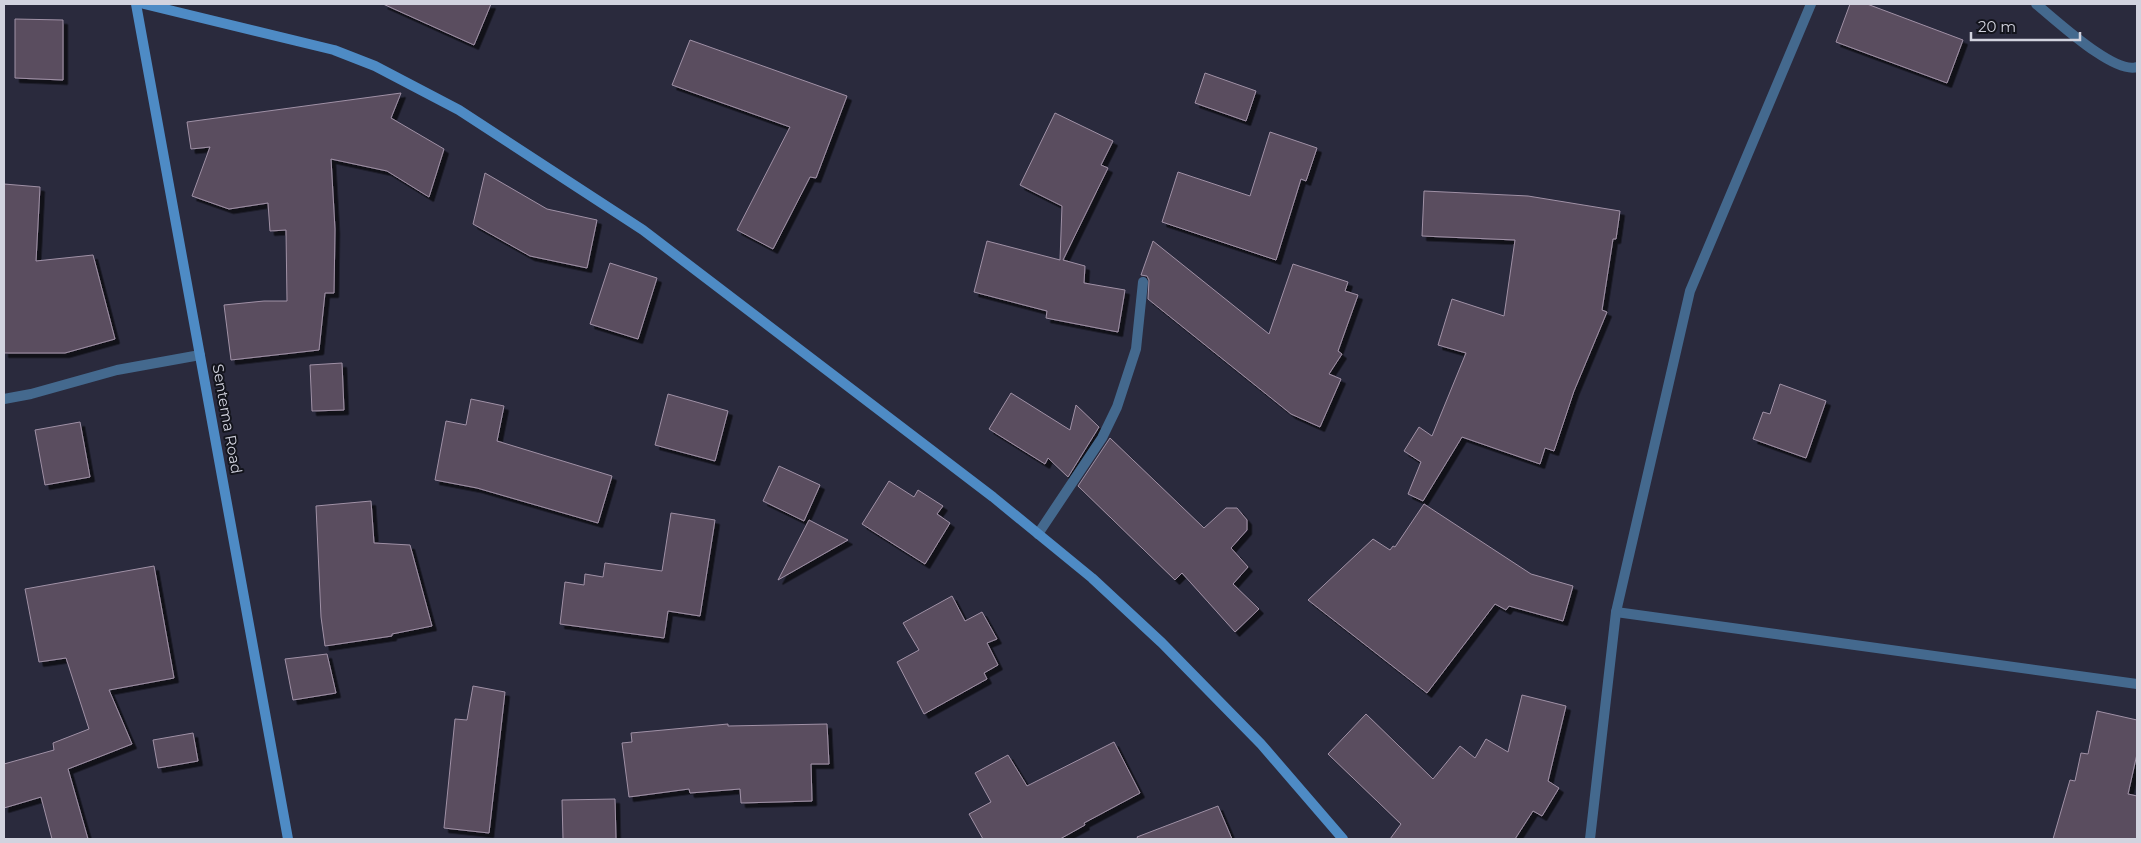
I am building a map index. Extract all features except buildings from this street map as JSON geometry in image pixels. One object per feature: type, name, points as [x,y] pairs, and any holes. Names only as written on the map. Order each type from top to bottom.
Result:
[{"type":"street","name":"Sentema Road","points":[[136,4],[288,839]]},
{"type":"street","points":[[144,4],[334,50],[375,66],[459,110],[643,230],[994,497],[1092,578],[1162,643],[1261,744],[1344,839]]},
{"type":"street","points":[[1590,839],[1616,612],[1690,291],[1811,4]]},
{"type":"street","points":[[2036,4],[2096,53],[2120,66],[2137,67]]},
{"type":"street","points":[[1038,534],[1102,438],[1117,407],[1136,349],[1143,282]]},
{"type":"street","points":[[4,399],[31,394],[117,370],[200,355]]},
{"type":"street","points":[[1616,612],[2137,684]]}]
